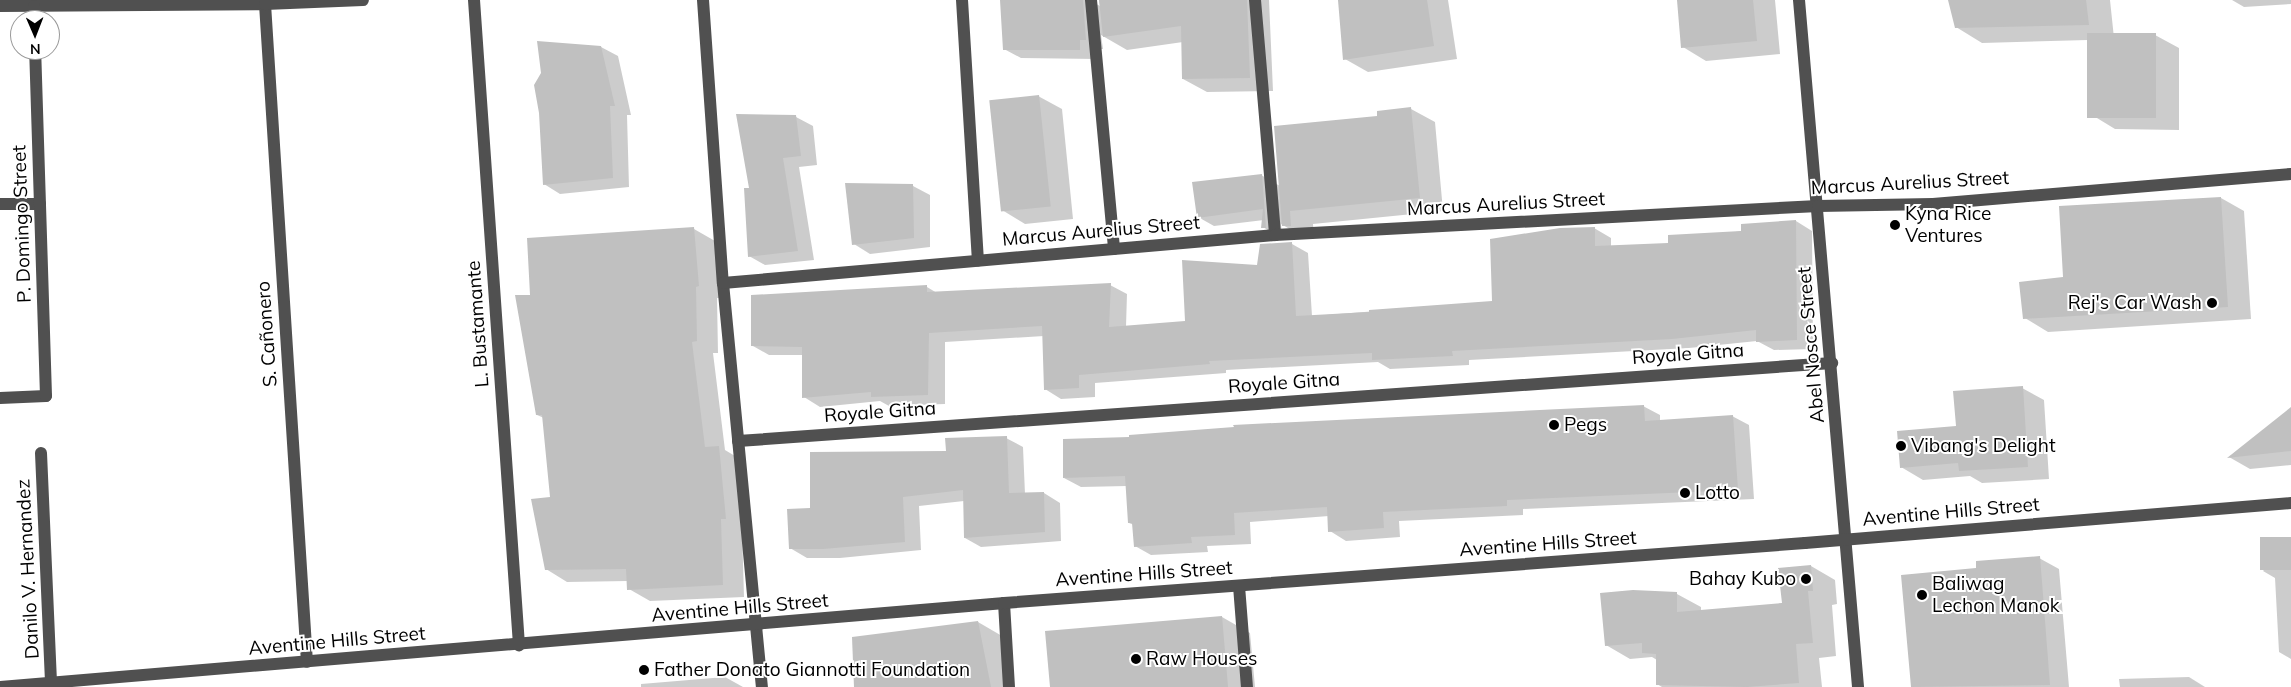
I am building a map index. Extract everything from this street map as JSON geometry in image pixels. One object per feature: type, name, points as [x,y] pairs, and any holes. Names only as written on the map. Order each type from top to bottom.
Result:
[{"type":"street","points":[[0,6],[265,4],[363,0]]},
{"type":"street","name":"L. Bustamante","points":[[474,0],[519,645]]},
{"type":"street","points":[[703,0],[723,283],[762,687]]},
{"type":"street","points":[[962,0],[978,261]]},
{"type":"street","points":[[1091,0],[1114,249]]},
{"type":"street","points":[[1255,0],[1275,235]]},
{"type":"street","name":"Abel Nosce Street","points":[[1799,0],[1832,362],[1858,687]]},
{"type":"street","name":"S. Cañonero","points":[[265,4],[307,662]]},
{"type":"street","name":"P. Domingo Street","points":[[0,398],[46,396],[35,60]]},
{"type":"street","name":"Marcus Aurelius Street","points":[[723,283],[1275,235],[1818,206],[1933,204],[2291,174]]},
{"type":"street","points":[[0,204],[40,204]]},
{"type":"street","name":"Royale Gitna","points":[[738,441],[1832,362]]},
{"type":"street","name":"Danilo V. Hernandez","points":[[41,453],[52,683]]},
{"type":"street","name":"Aventine Hills Street","points":[[0,687],[1004,604],[1845,540],[2291,503]]},
{"type":"street","points":[[1239,586],[1247,687]]},
{"type":"street","points":[[1004,604],[1009,687]]},
{"type":"building","points":[[1000,0],[1083,0],[1086,40],[1080,40],[1080,50],[1003,50]]},
{"type":"building","points":[[1099,0],[1247,0],[1250,78],[1182,79],[1181,26],[1103,37]]},
{"type":"building","points":[[1338,0],[1427,0],[1434,46],[1343,60]]},
{"type":"building","points":[[1677,0],[1753,0],[1757,41],[1681,48]]},
{"type":"building","points":[[1948,0],[2086,0],[2089,25],[1955,28]]},
{"type":"building","points":[[2087,33],[2156,33],[2156,118],[2087,118]]},
{"type":"building","points":[[537,41],[601,46],[615,106],[610,106],[613,178],[543,185],[539,113],[534,85],[541,73]]},
{"type":"building","points":[[1039,95],[1051,206],[1001,212],[989,100]]},
{"type":"building","points":[[1411,107],[1420,198],[1290,211],[1291,226],[1282,226],[1274,126],[1377,116],[1377,111]]},
{"type":"building","points":[[736,114],[796,115],[801,156],[783,158],[798,251],[748,257],[744,188],[749,188]]},
{"type":"building","points":[[1262,174],[1266,228],[1261,228],[1263,209],[1197,218],[1192,182]]},
{"type":"building","points":[[845,183],[913,184],[914,238],[852,245]]},
{"type":"building","points":[[2221,197],[2228,307],[2023,319],[2019,282],[2063,277],[2059,206]]},
{"type":"building","points":[[1796,220],[1797,340],[1756,342],[1756,330],[1672,339],[1452,351],[1453,356],[1372,360],[1372,353],[1209,361],[1210,364],[1079,375],[1079,388],[1044,390],[1042,326],[929,333],[928,395],[871,397],[871,392],[802,398],[802,347],[751,346],[751,295],[927,285],[927,292],[1111,283],[1109,327],[1185,321],[1182,260],[1257,265],[1260,244],[1292,242],[1296,316],[1369,312],[1369,310],[1492,301],[1490,239],[1560,228],[1595,227],[1595,246],[1668,243],[1668,235],[1741,231],[1741,224]]},
{"type":"building","points":[[694,227],[699,286],[696,287],[697,341],[692,342],[705,447],[719,446],[726,519],[721,519],[723,585],[627,590],[626,569],[545,570],[531,499],[550,497],[542,415],[536,415],[515,295],[530,295],[527,238]]},
{"type":"building","points":[[2023,386],[2028,467],[1959,471],[1958,463],[1900,468],[1897,431],[1956,426],[1953,391]]},
{"type":"building","points":[[1644,405],[1645,421],[1733,415],[1738,490],[1507,500],[1507,506],[1383,512],[1384,528],[1328,532],[1327,507],[1234,513],[1235,535],[1191,537],[1192,543],[1134,547],[1132,523],[1128,523],[1125,476],[1063,478],[1063,439],[1129,437],[1129,435],[1234,427],[1233,425]]},
{"type":"building","points":[[2291,407],[2291,451],[2227,458]]},
{"type":"building","points":[[1007,436],[1009,493],[1044,492],[1045,532],[964,538],[963,490],[903,497],[905,542],[823,549],[789,549],[787,509],[810,508],[810,452],[946,451],[945,438]]},
{"type":"building","points":[[2260,537],[2291,537],[2291,570],[2260,570]]},
{"type":"building","points":[[2040,556],[2050,685],[1911,687],[1901,575],[1976,568],[1976,561]]},
{"type":"building","points":[[1811,565],[1813,591],[1808,591],[1813,643],[1796,644],[1799,683],[1747,687],[1656,685],[1656,654],[1642,653],[1642,643],[1605,646],[1600,593],[1633,590],[1677,592],[1677,612],[1782,603],[1778,568]]},
{"type":"building","name":"Raw Houses","points":[[1222,616],[1228,687],[1050,687],[1045,631]]},
{"type":"building","points":[[978,621],[991,687],[854,687],[852,637]]},
{"type":"place","name":"Kyna Rice Ventures","points":[[1895,225]]},
{"type":"place","name":"Rej's Car Wash","points":[[2212,303]]},
{"type":"place","name":"Pegs","points":[[1554,425]]},
{"type":"place","name":"Vibang's Delight","points":[[1901,446]]},
{"type":"place","name":"Lotto","points":[[1685,493]]},
{"type":"place","name":"Bahay Kubo","points":[[1806,579]]},
{"type":"place","name":"Baliwag Lechon Manok","points":[[1922,595]]},
{"type":"place","name":"Raw Houses","points":[[1136,659]]},
{"type":"place","name":"Father Donato Giannotti Foundation","points":[[644,670]]}]
